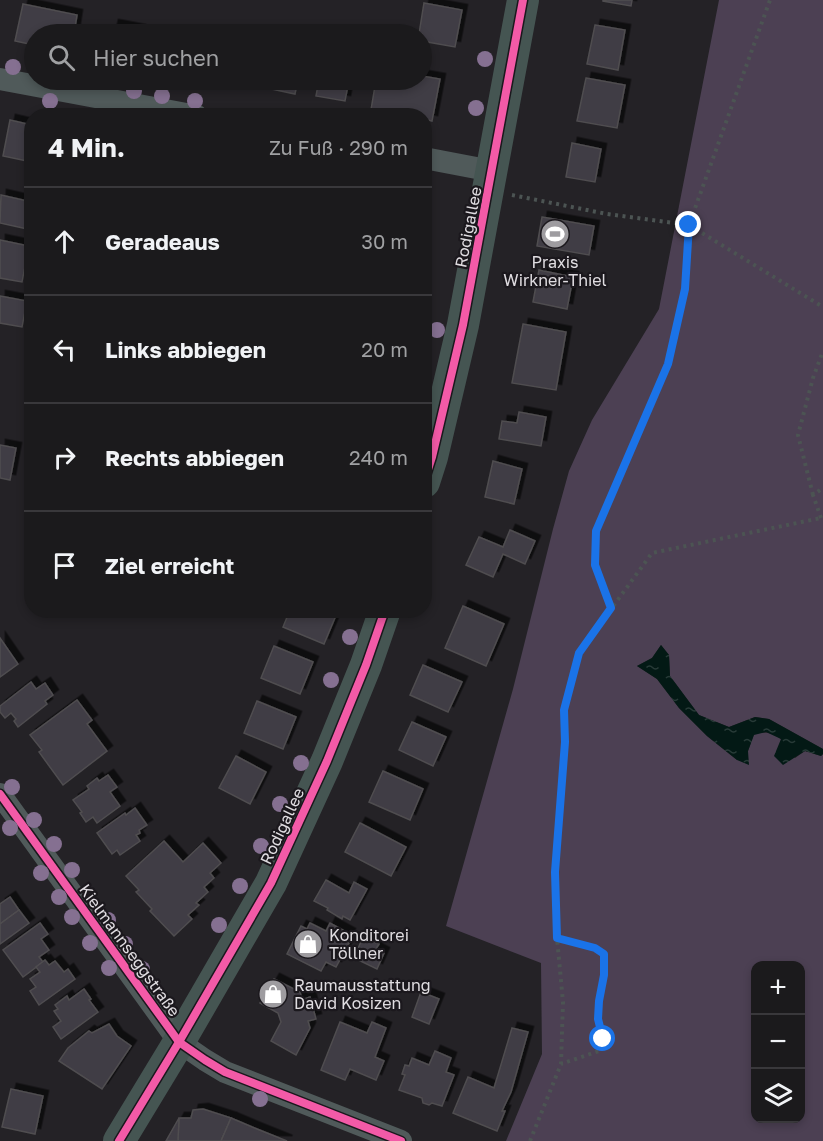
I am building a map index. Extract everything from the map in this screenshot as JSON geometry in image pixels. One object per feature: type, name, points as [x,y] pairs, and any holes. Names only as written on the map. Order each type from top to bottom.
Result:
[{"type":"main road","name":"Rodigallee","points":[[432,445],[462,325],[524,0]]},
{"type":"main road","name":"Rodigallee","points":[[119,1141],[271,883],[327,761],[382,618]]},
{"type":"street","points":[[0,79],[24,84]]},
{"type":"street","points":[[59,90],[154,108]]},
{"type":"street","points":[[432,161],[490,180]]},
{"type":"street","name":"Kielmannseggstraße","points":[[0,794],[179,1042],[225,1072],[401,1141]]},
{"type":"path","points":[[611,608],[595,565],[596,531],[668,364],[685,289],[689,225],[770,0]]},
{"type":"path","points":[[490,180],[607,214],[689,225],[823,307]]},
{"type":"path","points":[[530,1141],[561,1064],[563,1002],[557,938],[555,872],[565,742],[564,710],[579,653],[652,553],[822,518],[813,495],[798,435],[813,378],[823,351]]},
{"type":"path","points":[[813,495],[823,488]]},
{"type":"path","points":[[557,938],[595,948],[604,954],[604,975],[598,1019],[603,1039],[599,1051],[561,1064]]},
{"type":"shaded area","points":[[719,0],[823,0],[823,749],[769,719],[755,717],[729,727],[699,715],[670,676],[669,655],[661,645],[652,658],[637,666],[657,679],[679,708],[707,736],[737,760],[748,751],[754,734],[762,733],[769,733],[779,738],[795,758],[805,751],[821,756],[823,754],[823,1141],[506,1141],[542,1054],[541,963],[446,926],[513,689],[569,471],[592,420],[659,309]]},
{"type":"water","points":[[661,645],[669,655],[670,676],[699,715],[729,727],[755,717],[769,719],[823,749],[823,754],[821,756],[805,751],[783,765],[774,756],[781,739],[766,732],[754,735],[748,751],[749,765],[737,760],[707,736],[679,708],[657,679],[637,666],[652,658]]},
{"type":"building","points":[[603,0],[632,0],[631,6]]},
{"type":"building","points":[[424,3],[462,10],[455,47],[432,43],[432,24],[421,24]]},
{"type":"building","points":[[23,4],[77,15],[76,24],[24,24],[24,43],[15,41]]},
{"type":"building","points":[[595,25],[625,30],[618,70],[587,64]]},
{"type":"building","points":[[432,78],[440,79],[432,121],[432,108],[371,108],[374,90],[432,90]]},
{"type":"building","points":[[586,78],[625,85],[617,128],[577,121]]},
{"type":"building","points":[[276,90],[296,90],[295,94]]},
{"type":"building","points":[[317,90],[347,90],[345,101],[316,96]]},
{"type":"building","points":[[10,120],[24,123],[24,160],[3,156]]},
{"type":"building","points":[[572,143],[601,149],[595,182],[566,177]]},
{"type":"building","points":[[1,195],[24,200],[24,228],[0,223]]},
{"type":"building","points":[[542,217],[594,226],[589,255],[537,246]]},
{"type":"building","points":[[0,240],[24,245],[22,282],[0,278]]},
{"type":"building","points":[[539,270],[573,277],[567,309],[533,302]]},
{"type":"building","points":[[0,296],[24,300],[22,327],[0,323]]},
{"type":"building","points":[[523,324],[566,332],[556,390],[512,383]]},
{"type":"building","points":[[519,412],[546,417],[541,446],[499,439],[502,421],[517,423]]},
{"type":"building","points":[[0,445],[16,448],[10,480],[0,478]]},
{"type":"building","points":[[493,461],[522,469],[514,504],[485,497]]},
{"type":"building","points":[[510,530],[535,541],[525,564],[503,554],[493,577],[466,565],[479,537],[503,547]]},
{"type":"building","points":[[463,606],[504,624],[486,666],[445,648]]},
{"type":"building","points":[[287,618],[335,618],[324,644],[283,627]]},
{"type":"building","points":[[0,638],[18,664],[0,677]]},
{"type":"building","points":[[274,646],[313,662],[300,694],[261,678]]},
{"type":"building","points":[[423,665],[462,682],[448,712],[410,695]]},
{"type":"building","points":[[31,682],[36,689],[45,683],[53,695],[45,701],[47,704],[18,727],[11,713],[5,718],[0,712],[0,706]]},
{"type":"building","points":[[77,700],[92,720],[87,724],[107,751],[63,785],[39,752],[42,750],[30,735]]},
{"type":"building","points":[[257,701],[296,717],[283,749],[244,733]]},
{"type":"building","points":[[412,722],[446,737],[433,766],[399,750]]},
{"type":"building","points":[[236,756],[266,772],[250,804],[219,788]]},
{"type":"building","points":[[383,771],[423,789],[410,820],[369,802]]},
{"type":"building","points":[[108,775],[117,787],[110,792],[120,806],[97,823],[93,817],[86,822],[73,800],[89,789],[87,786],[97,778],[99,781]]},
{"type":"building","points":[[135,808],[147,825],[136,835],[140,841],[120,855],[117,850],[112,854],[97,833]]},
{"type":"building","points":[[360,823],[406,847],[391,876],[345,852]]},
{"type":"building","points":[[164,841],[183,862],[203,843],[221,863],[210,873],[214,878],[204,887],[208,892],[196,903],[199,905],[188,915],[192,919],[174,936],[150,911],[152,909],[136,892],[139,890],[126,876]]},
{"type":"building","points":[[326,880],[349,893],[354,882],[367,889],[350,920],[343,916],[342,919],[314,901]]},
{"type":"building","points":[[10,897],[19,910],[0,924],[0,904]]},
{"type":"building","points":[[19,910],[29,923],[0,944],[0,924]]},
{"type":"building","points":[[40,923],[48,934],[41,939],[49,950],[39,957],[43,962],[23,977],[3,950]]},
{"type":"building","points":[[310,923],[326,931],[330,923],[350,934],[345,941],[349,943],[336,967],[326,962],[321,971],[287,954],[301,926],[307,929]]},
{"type":"building","points":[[363,937],[379,944],[376,949],[384,953],[377,969],[354,958]]},
{"type":"building","points":[[45,960],[49,965],[55,961],[64,972],[68,969],[75,979],[39,1005],[30,991],[36,987],[30,979],[40,972],[36,967]]},
{"type":"building","points":[[274,979],[300,992],[302,1000],[310,997],[316,1019],[308,1021],[310,1028],[296,1055],[271,1041],[281,1022],[278,1013],[260,1003]]},
{"type":"building","points":[[84,989],[98,1012],[61,1039],[53,1027],[61,1021],[54,1011],[58,1009],[55,1005],[67,996],[69,1000]]},
{"type":"building","points":[[421,992],[439,999],[429,1024],[412,1017]]},
{"type":"building","points":[[340,1022],[367,1033],[372,1022],[386,1028],[375,1057],[384,1061],[376,1080],[350,1069],[345,1080],[321,1070]]},
{"type":"building","points":[[109,1024],[117,1036],[131,1046],[102,1089],[59,1061],[68,1048],[89,1031],[92,1033]]},
{"type":"building","points":[[512,1028],[528,1032],[497,1131],[453,1113],[468,1077],[494,1088]]},
{"type":"building","points":[[435,1051],[451,1058],[446,1072],[454,1075],[442,1106],[423,1103],[422,1098],[399,1090],[405,1075],[402,1074],[405,1065],[409,1066],[412,1058],[429,1065]]},
{"type":"building","points":[[11,1089],[43,1096],[35,1134],[2,1127]]},
{"type":"building","points":[[203,1109],[231,1118],[221,1141],[178,1141],[179,1118],[191,1118],[193,1110]]},
{"type":"building","points":[[179,1118],[178,1141],[166,1141]]},
{"type":"building","points":[[231,1118],[257,1129],[287,1141],[221,1141]]},
{"type":"cycle path","points":[[432,457],[463,325],[523,0]]},
{"type":"cycle path","points":[[119,1141],[271,883],[327,761],[382,618]]},
{"type":"cycle path","points":[[0,794],[179,1042],[225,1072],[401,1141]]},
{"type":"place","name":"Praxis Wirkner-Thiel","points":[[555,234]]},
{"type":"place","name":"Konditorei Töllner","points":[[308,944]]},
{"type":"place","name":"Raumausstattung David Kosizen","points":[[273,994]]},
{"type":"route","points":[[603,1039],[598,1019],[604,975],[604,954],[595,948],[557,938],[555,872],[565,742],[564,710],[579,653],[611,608],[595,565],[596,531],[668,364],[685,289],[689,225]]}]
